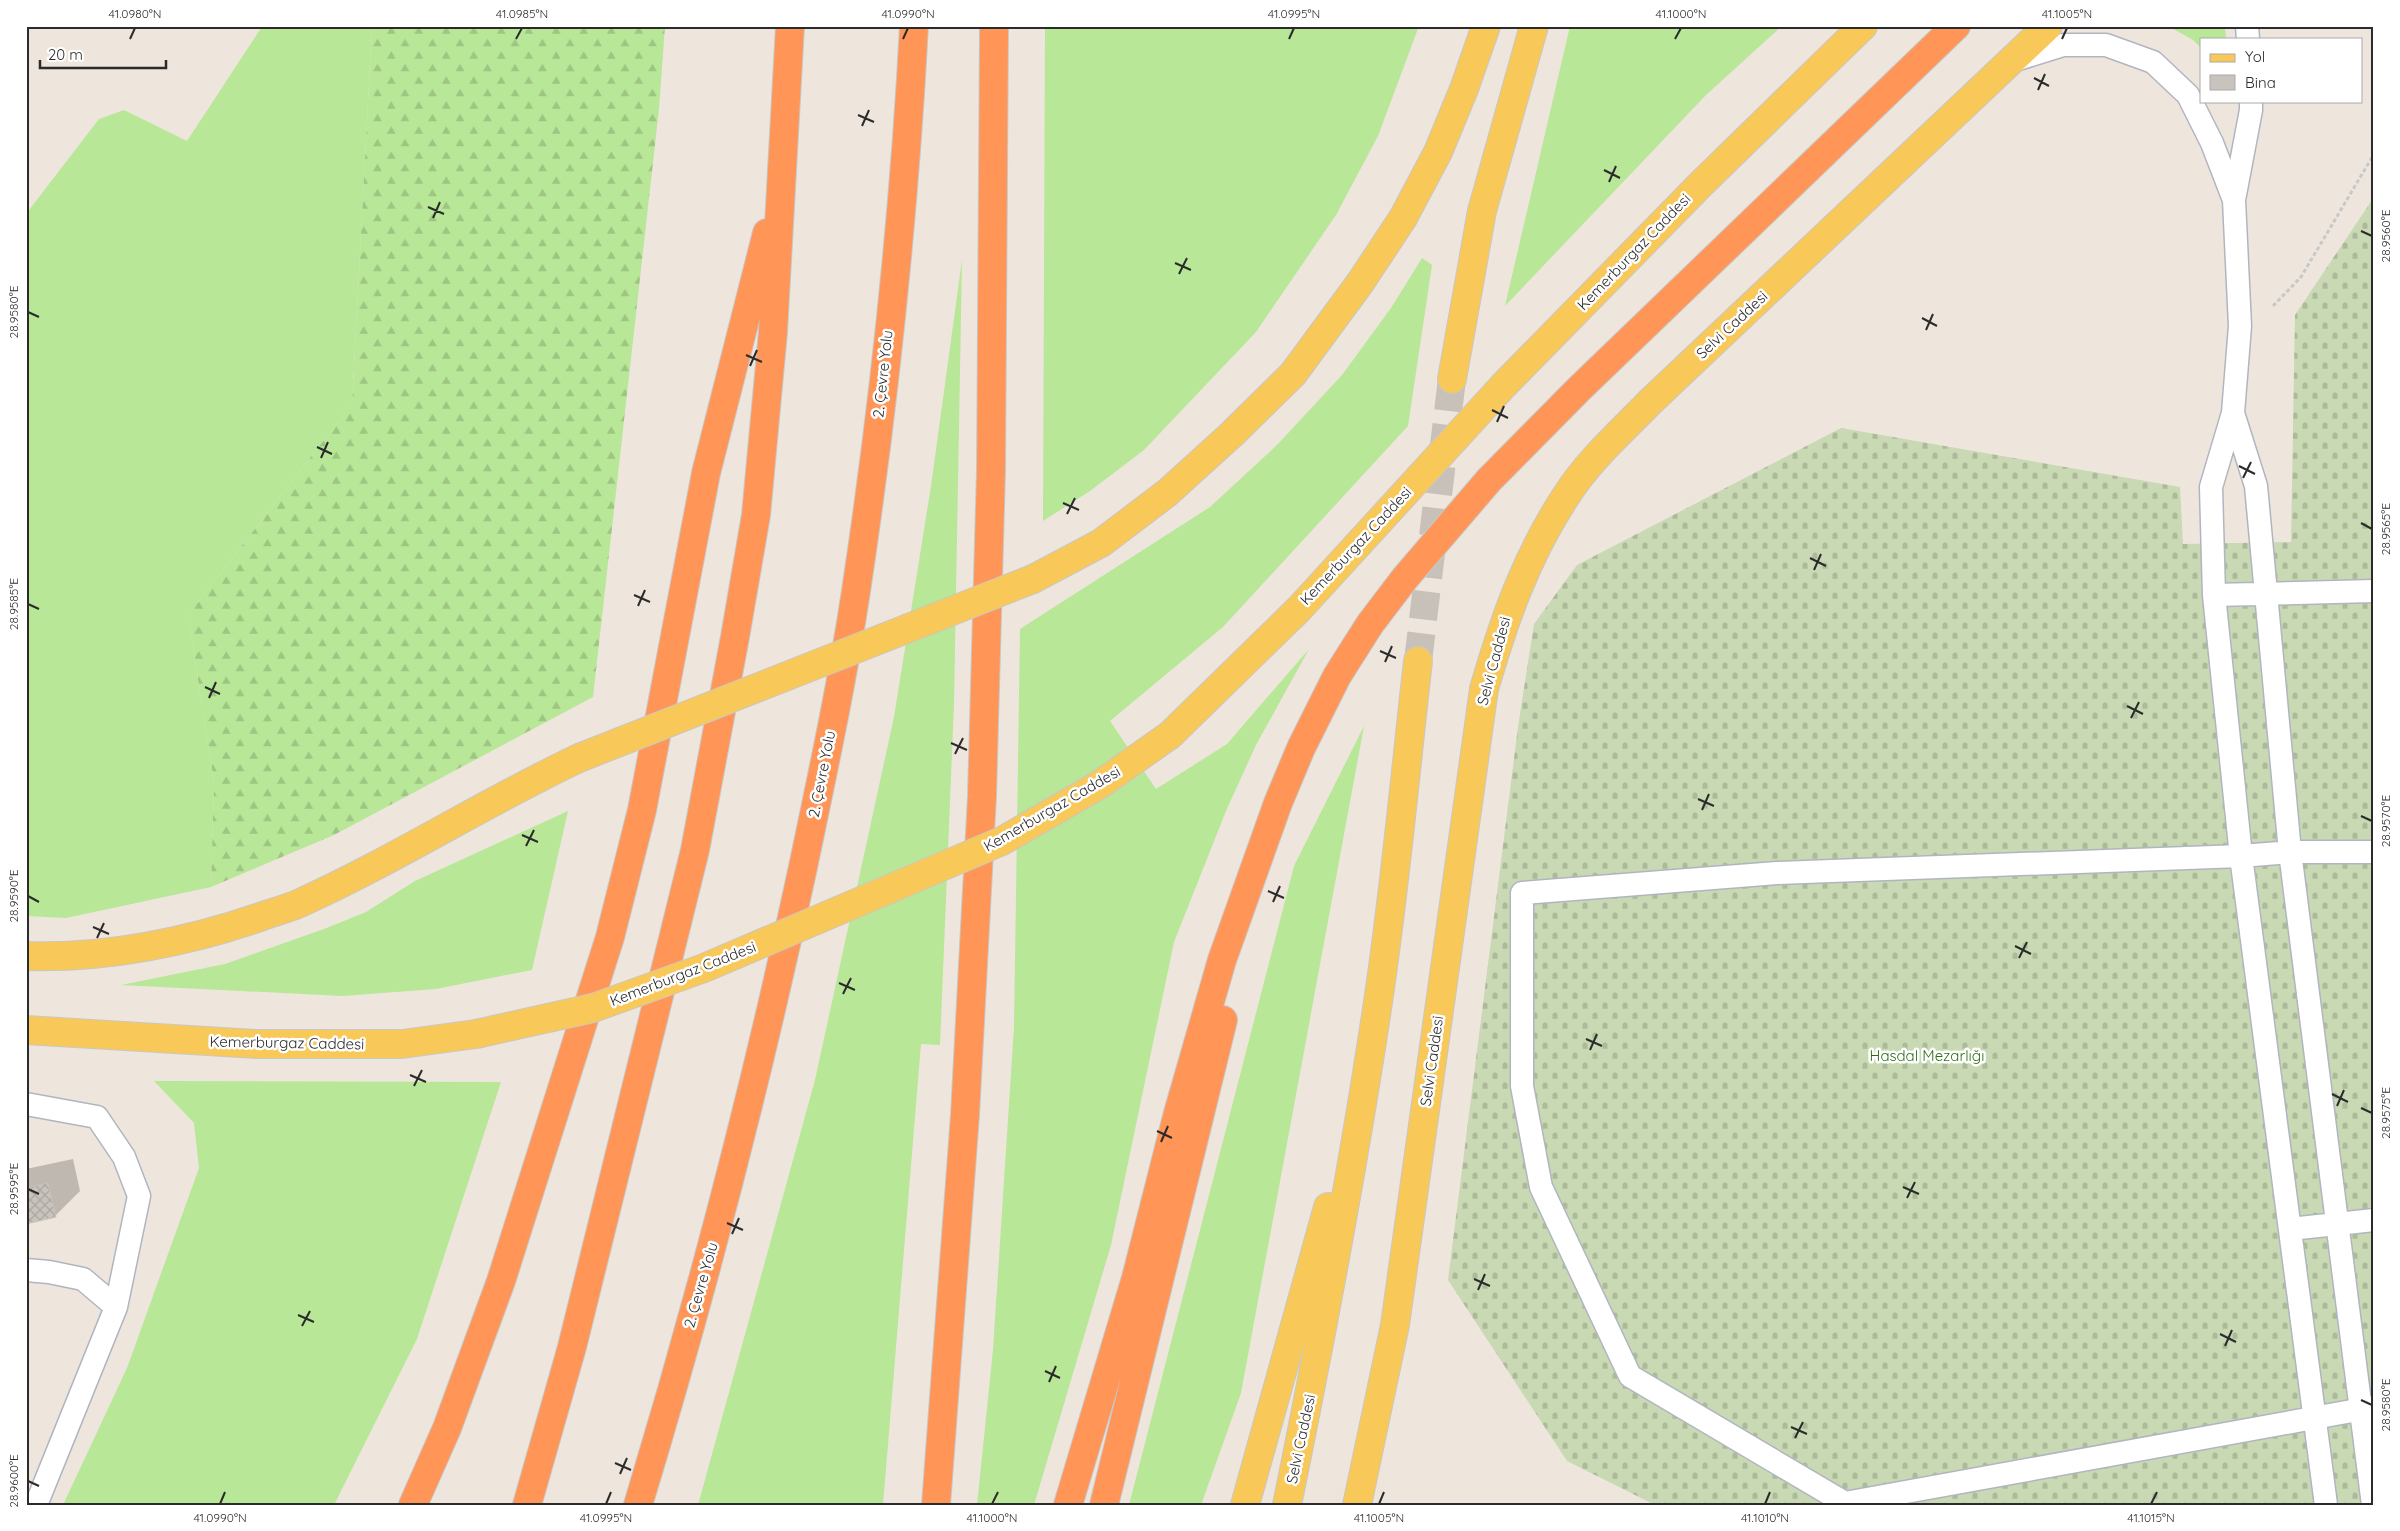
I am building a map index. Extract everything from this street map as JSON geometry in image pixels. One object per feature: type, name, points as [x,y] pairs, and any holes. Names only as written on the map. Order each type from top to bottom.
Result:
[{"type":"highway","points":[[527,1505],[572,1347],[695,850],[756,515],[774,332],[790,26]]},
{"type":"highway","name":"2. Çevre Yolu","points":[[638,1505],[720,1218],[772,1011],[822,776],[855,594],[878,426],[898,228],[914,26]]},
{"type":"highway","points":[[936,1505],[965,1115],[982,796],[991,470],[994,26]]},
{"type":"highway","points":[[1068,1505],[1136,1278],[1178,1113],[1222,960],[1278,803],[1301,748],[1337,676],[1370,624],[1434,543],[1490,480],[1579,389],[1956,26]]},
{"type":"highway","points":[[412,1505],[447,1428],[501,1281],[610,936],[642,810],[706,474],[782,169]]},
{"type":"highway","points":[[1104,1505],[1208,1084],[1258,862]]},
{"type":"main road","points":[[26,956],[136,948],[223,930],[298,904],[423,842],[502,796],[579,758],[1032,579],[1101,542],[1167,493],[1232,434],[1293,374],[1360,283],[1403,218],[1438,152],[1464,89],[1486,26]]},
{"type":"main road","points":[[1452,379],[1482,211],[1534,26]]},
{"type":"main road","name":"Kemerburgaz Caddesi","points":[[26,1030],[257,1044],[402,1044],[476,1034],[593,1008],[704,968],[1002,841],[1100,785],[1170,735],[1299,608],[1503,386],[1565,322],[1701,184],[1863,26]]},
{"type":"main road","name":"Selvi Caddesi","points":[[1357,1505],[1395,1325],[1484,689],[1516,588],[1537,545],[1566,495],[1595,459],[1650,402],[2015,60],[2048,26]]},
{"type":"main road","name":"Selvi Caddesi","points":[[1287,1505],[1314,1374],[1378,1001],[1396,861],[1418,661]]},
{"type":"main road","points":[[1245,1505],[1326,1213],[1358,1123]]},
{"type":"lane","points":[[2015,60],[2062,45],[2106,45],[2153,62],[2188,95],[2212,143],[2234,200]]},
{"type":"lane","points":[[2251,102],[2234,200],[2240,326],[2233,413],[2211,487],[2214,595],[2241,856],[2326,1505]]},
{"type":"lane","points":[[2233,413],[2256,486],[2264,594],[2290,852],[2336,1224],[2367,1408],[2374,1505]]},
{"type":"lane","points":[[2214,595],[2374,591]]},
{"type":"lane","points":[[2367,1408],[1845,1503],[1630,1376],[1541,1187],[1522,1086],[1522,893],[1777,873],[2241,856],[2290,852],[2374,852]]},
{"type":"lane","points":[[26,1104],[97,1117],[124,1156],[139,1196],[116,1307],[36,1505]]},
{"type":"lane","points":[[2290,1228],[2374,1220]]},
{"type":"lane","points":[[26,1270],[49,1272],[83,1279],[116,1307]]},
{"type":"path","points":[[2240,326],[2274,305],[2301,277],[2374,154]]},
{"type":"green space","points":[[258,26],[372,26],[352,404],[188,615],[214,782],[211,887],[66,918],[26,916],[26,214],[99,119],[124,110],[187,141],[261,28]]},
{"type":"green space","points":[[372,26],[665,26],[659,109],[593,697],[334,835],[211,887],[214,782],[188,615],[352,404]]},
{"type":"green space","points":[[1045,26],[1419,26],[1378,136],[1336,215],[1256,332],[1144,450],[1090,491],[1043,521]]},
{"type":"green space","points":[[1570,26],[1782,26],[1706,95],[1505,306]]},
{"type":"green space","points":[[2168,26],[2225,26],[2226,38],[2200,38],[2200,47],[2193,40]]},
{"type":"green space","name":"Hasdal Mezarlığı","points":[[2374,197],[2374,1505],[1655,1505],[1567,1461],[1448,1280],[1518,727],[1534,624],[1577,565],[1841,428],[2180,487],[2183,544],[2291,542],[2295,315]]},
{"type":"green space","points":[[1422,258],[1432,265],[1408,426],[1223,627],[1110,721],[1156,789],[1227,744],[1309,649],[1256,745],[1226,811],[1174,942],[1111,1245],[1034,1505],[977,1505],[993,1350],[1014,1027],[1020,629],[1210,507],[1277,445],[1342,375],[1391,308]]},
{"type":"green space","points":[[962,260],[954,704],[940,1045],[921,1044],[883,1505],[698,1505],[815,1080],[894,717],[931,486]]},
{"type":"green space","points":[[1364,726],[1241,1393],[1201,1505],[1129,1505],[1294,866]]},
{"type":"green space","points":[[568,811],[532,970],[436,989],[342,996],[121,985],[225,964],[324,929],[366,912],[415,881]]},
{"type":"green space","points":[[154,1081],[501,1082],[417,1339],[334,1505],[63,1505],[127,1368],[199,1168],[194,1123]]},
{"type":"building","points":[[48,1183],[56,1217],[26,1224],[26,1188]]},
{"type":"tunnel","points":[[1418,661],[1452,379]]}]
